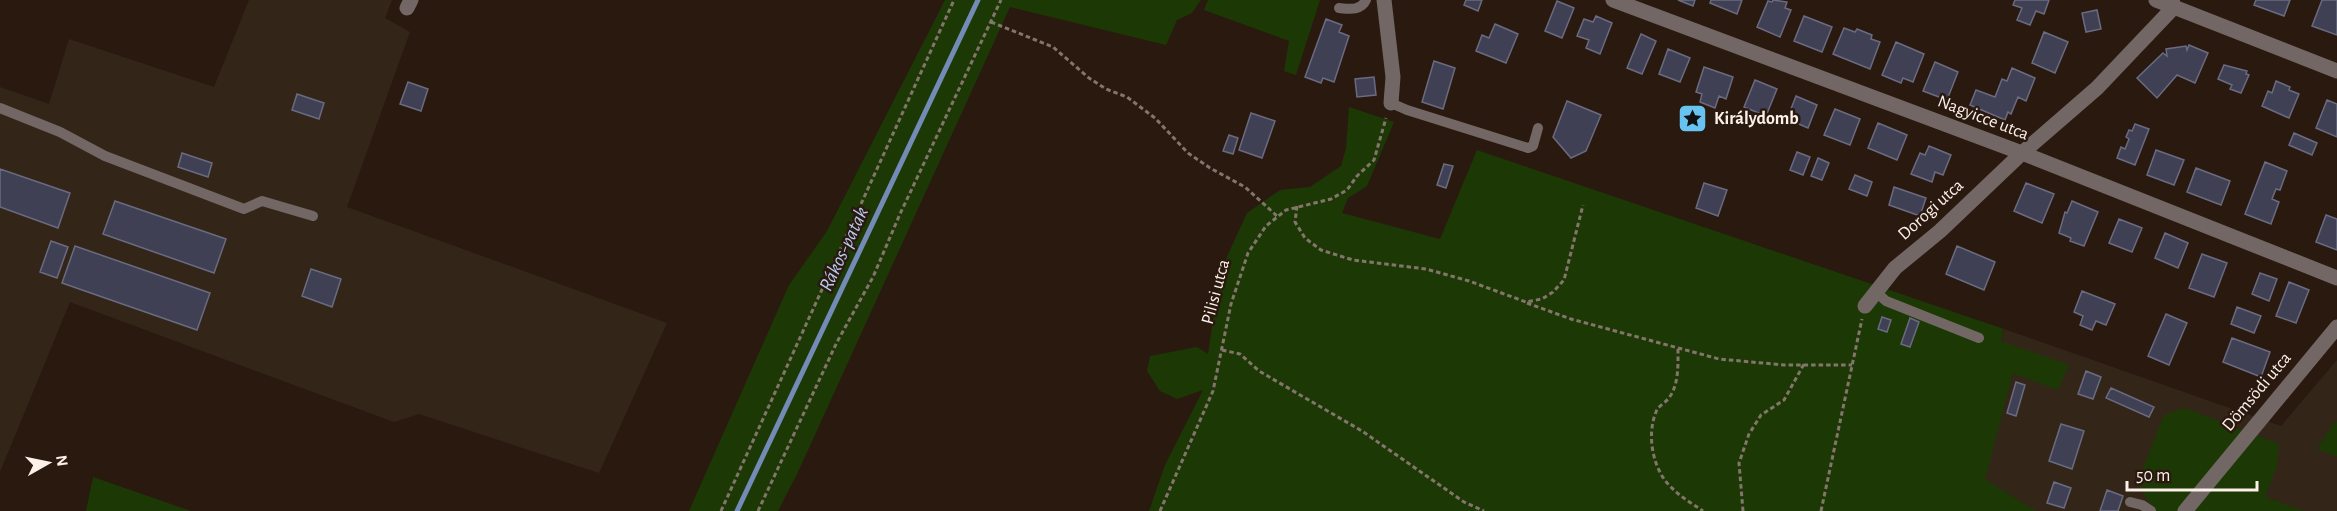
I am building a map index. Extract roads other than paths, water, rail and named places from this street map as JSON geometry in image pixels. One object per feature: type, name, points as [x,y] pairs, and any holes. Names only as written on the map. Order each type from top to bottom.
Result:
[{"type":"street","points":[[1384,0],[1393,76],[1391,103]]},
{"type":"street","name":"Nagyicce utca","points":[[1613,0],[2022,153],[2337,278]]},
{"type":"street","points":[[2156,0],[2173,3],[2337,71]]},
{"type":"street","name":"Dorogi utca","points":[[1864,306],[1895,268],[1940,231],[2022,153],[2097,88],[2173,3]]},
{"type":"street","name":"Dömsödi utca","points":[[2185,511],[2337,327]]},
{"type":"lane","points":[[1340,8],[1356,9],[1366,0]]},
{"type":"lane","points":[[1391,103],[1528,148],[1533,146],[1538,129]]},
{"type":"lane","points":[[0,108],[60,132],[105,156],[244,209],[262,201],[313,216]]},
{"type":"lane","points":[[1875,291],[1886,302],[1979,338]]},
{"type":"lane","points":[[2130,502],[2142,505],[2151,511]]},
{"type":"waterway","name":"Rákos-patak","points":[[737,511],[978,0]]},
{"type":"place","name":"Királydomb","points":[[1693,119]]}]
